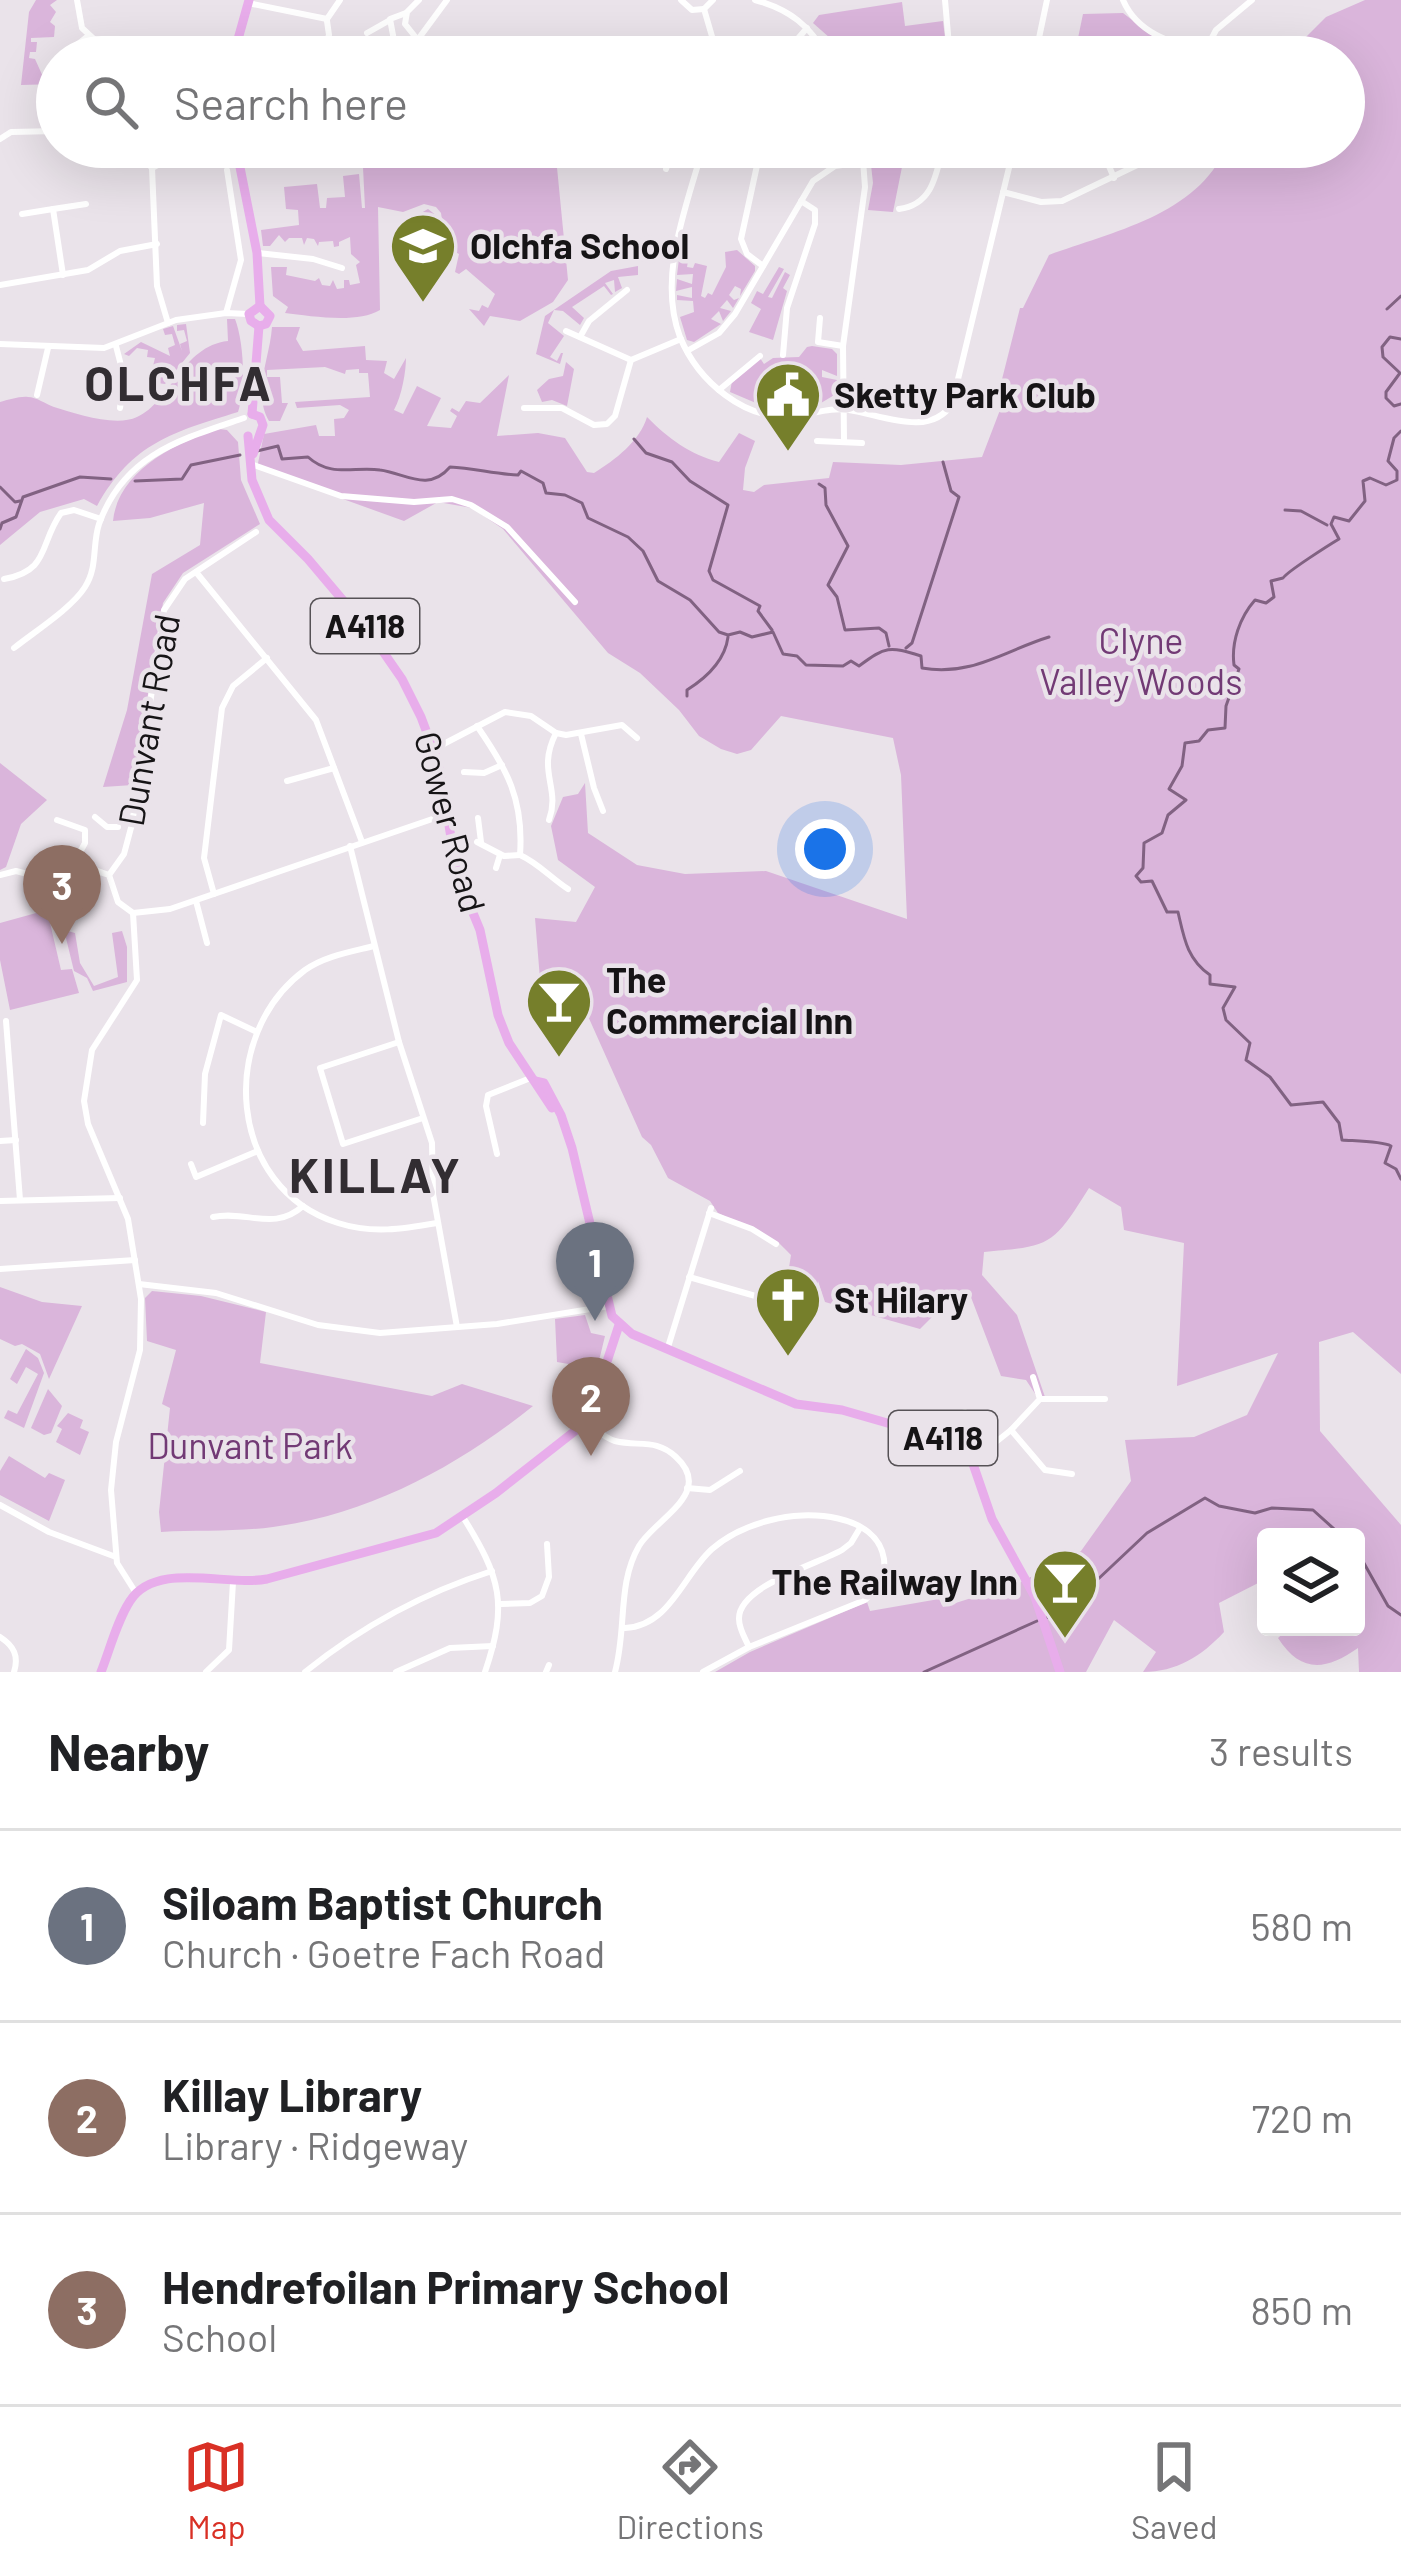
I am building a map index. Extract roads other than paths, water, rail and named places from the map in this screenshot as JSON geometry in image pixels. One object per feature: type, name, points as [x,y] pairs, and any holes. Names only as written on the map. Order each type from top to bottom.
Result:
[{"type":"main road","points":[[239,36],[248,2]]},
{"type":"main road","points":[[240,168],[257,253],[260,306],[270,316],[259,326],[249,314],[260,306]]},
{"type":"main road","name":"Gower Road","points":[[259,326],[249,426],[252,480],[269,520],[327,579],[386,653],[434,749],[457,874],[485,949],[498,1015],[508,1043],[534,1079],[544,1083],[561,1115],[620,1325]]},
{"type":"main road","name":"Gower Road","points":[[599,1256],[609,1306],[620,1325]]},
{"type":"main road","points":[[101,1672],[136,1593],[169,1579],[267,1579],[425,1536],[463,1517],[539,1462],[584,1421],[620,1325]]},
{"type":"main road","name":"A4118","points":[[620,1325],[796,1404],[842,1410],[950,1441],[972,1461],[992,1519],[1035,1597],[1060,1672]]},
{"type":"street","points":[[77,0],[79,22],[88,36]]},
{"type":"street","points":[[328,36],[327,19],[340,0]]},
{"type":"street","points":[[367,33],[407,12],[419,0]]},
{"type":"street","points":[[419,36],[447,0]]},
{"type":"street","points":[[681,0],[692,10],[704,9],[713,0]]},
{"type":"street","points":[[755,0],[780,8],[814,36]]},
{"type":"street","points":[[945,0],[948,36]]},
{"type":"street","points":[[1039,36],[1047,0]]},
{"type":"street","points":[[1123,0],[1133,18],[1160,36]]},
{"type":"street","points":[[248,2],[327,19]]},
{"type":"street","points":[[1213,36],[1246,2]]},
{"type":"street","points":[[704,9],[712,36]]},
{"type":"street","points":[[407,12],[406,28],[414,36]]},
{"type":"street","points":[[390,19],[393,36]]},
{"type":"street","points":[[800,36],[808,27]]},
{"type":"street","points":[[0,139],[10,132],[36,131]]},
{"type":"street","points":[[152,168],[158,286],[168,323]]},
{"type":"street","points":[[698,168],[672,271],[673,309],[687,351],[719,390],[770,416],[843,408],[920,423],[935,421],[949,410],[1009,168]]},
{"type":"street","points":[[756,168],[741,239],[746,254],[764,266]]},
{"type":"street","points":[[687,351],[719,333],[813,181],[832,168]]},
{"type":"street","points":[[844,441],[843,346],[864,168]]},
{"type":"street","points":[[898,209],[920,204],[930,192],[937,168]]},
{"type":"street","points":[[1110,168],[1114,178]]},
{"type":"street","points":[[1003,192],[1052,203],[1134,168]]},
{"type":"street","points":[[226,313],[241,260],[227,170]]},
{"type":"street","points":[[783,355],[787,308],[815,224],[815,210],[801,200]]},
{"type":"street","points":[[22,214],[86,204]]},
{"type":"street","points":[[52,209],[63,274]]},
{"type":"street","points":[[0,284],[88,270],[120,251],[158,244]]},
{"type":"street","points":[[257,253],[337,264]]},
{"type":"street","points":[[580,338],[589,321],[627,290]]},
{"type":"street","points":[[0,344],[116,346],[168,323],[249,314]]},
{"type":"street","points":[[820,318],[818,342],[843,346]]},
{"type":"street","points":[[566,331],[631,361],[681,339]]},
{"type":"street","points":[[116,346],[124,377],[120,408]]},
{"type":"street","points":[[37,395],[48,348]]},
{"type":"street","points":[[719,390],[760,356]]},
{"type":"street","points":[[524,408],[562,408],[594,425],[607,424],[615,416],[631,361]]},
{"type":"street","points":[[14,648],[83,590],[94,562],[101,519],[119,488],[155,452],[190,434],[228,423],[249,426]]},
{"type":"street","points":[[818,441],[862,443]]},
{"type":"street","points":[[251,464],[341,496],[414,502],[452,499],[471,505],[507,527],[575,602]]},
{"type":"street","points":[[4,579],[20,576],[39,561],[61,513],[74,509],[101,519]]},
{"type":"street","name":"Dunvant Road","points":[[109,875],[124,854],[132,824],[164,610],[173,592],[196,572],[256,532]]},
{"type":"street","points":[[196,572],[316,720],[362,842]]},
{"type":"street","points":[[214,894],[203,858],[222,708],[233,686],[267,658]]},
{"type":"street","points":[[434,749],[505,712],[531,716],[556,733],[581,734],[622,724],[637,738]]},
{"type":"street","points":[[477,727],[510,776],[521,834],[520,855]]},
{"type":"street","points":[[549,820],[555,803],[546,754],[556,733]]},
{"type":"street","points":[[581,734],[603,811]]},
{"type":"street","points":[[536,763],[559,773]]},
{"type":"street","points":[[464,772],[484,773],[502,765]]},
{"type":"street","points":[[287,781],[334,768]]},
{"type":"street","points":[[74,863],[86,843],[85,830],[98,813],[107,827],[118,827]]},
{"type":"street","points":[[0,875],[10,870],[39,877],[64,862],[74,863],[109,875],[118,902],[133,913],[170,909],[444,815]]},
{"type":"street","points":[[478,818],[479,842],[500,854],[533,860],[556,887],[568,889]]},
{"type":"street","points":[[57,820],[85,830]]},
{"type":"street","points":[[350,846],[399,1042],[432,1143],[437,1223],[458,1327]]},
{"type":"street","points":[[496,868],[500,854]]},
{"type":"street","points":[[196,901],[207,943]]},
{"type":"street","points":[[133,913],[137,980],[92,1050],[84,1088],[88,1124],[130,1229],[139,1284],[140,1351],[112,1474],[116,1557],[136,1593]]},
{"type":"street","points":[[375,945],[327,958],[277,995],[256,1033],[243,1092],[258,1151],[280,1186],[303,1206],[334,1222],[370,1231],[437,1223]]},
{"type":"street","points":[[203,1123],[206,1074],[221,1015],[256,1033]]},
{"type":"street","points":[[6,1021],[20,1200]]},
{"type":"street","points":[[399,1042],[320,1067],[338,1129],[343,1144],[423,1118]]},
{"type":"street","points":[[497,1154],[486,1106],[488,1095],[534,1079]]},
{"type":"street","points":[[0,1142],[16,1140]]},
{"type":"street","points":[[191,1164],[196,1177],[258,1151]]},
{"type":"street","points":[[0,1201],[120,1198]]},
{"type":"street","points":[[213,1217],[230,1214],[270,1222],[292,1216],[303,1206]]},
{"type":"street","points":[[668,1347],[710,1211],[776,1244]]},
{"type":"street","points":[[0,1269],[135,1260]]},
{"type":"street","points":[[688,1277],[759,1298]]},
{"type":"street","points":[[139,1284],[240,1299],[338,1329],[380,1333],[609,1306]]},
{"type":"street","points":[[1033,1377],[1040,1399]]},
{"type":"street","points":[[972,1461],[1040,1399],[1105,1399]]},
{"type":"street","points":[[931,1433],[936,1424],[960,1415]]},
{"type":"street","points":[[584,1421],[611,1440],[645,1442],[671,1453],[684,1467],[688,1488],[679,1507],[637,1550],[625,1588],[625,1628],[615,1672]]},
{"type":"street","points":[[1011,1430],[1045,1470],[1073,1474]]},
{"type":"street","points":[[688,1488],[710,1490],[740,1471]]},
{"type":"street","points":[[0,1505],[49,1532],[116,1557]]},
{"type":"street","points":[[625,1628],[646,1625],[658,1616],[712,1549],[770,1520],[814,1516],[860,1526],[872,1534],[883,1553],[883,1574],[872,1595],[749,1647],[703,1672]]},
{"type":"street","points":[[463,1517],[492,1570],[501,1604],[485,1672]]},
{"type":"street","points":[[749,1647],[739,1620],[744,1604],[774,1580],[842,1550],[860,1526]]},
{"type":"street","points":[[501,1604],[530,1603],[542,1596],[549,1577],[547,1544]]},
{"type":"street","points":[[305,1672],[389,1614],[492,1570]]},
{"type":"street","points":[[206,1672],[229,1650],[233,1582]]},
{"type":"street","points":[[0,1637],[13,1646],[14,1672]]},
{"type":"street","points":[[396,1672],[451,1648],[494,1646]]},
{"type":"waterway","points":[[1387,309],[1401,296]]},
{"type":"waterway","points":[[1401,339],[1390,337],[1382,347],[1383,357],[1400,373],[1386,398],[1394,406],[1401,404]]},
{"type":"waterway","points":[[1401,431],[1394,438],[1388,461],[1397,471],[1397,480],[1386,485],[1370,478],[1363,481],[1365,501],[1349,521],[1334,517],[1331,524],[1339,539],[1283,578],[1271,581],[1274,597],[1266,603],[1255,600],[1245,614],[1235,639],[1234,665],[1239,669],[1226,706],[1225,728],[1208,730],[1199,741],[1185,743],[1182,766],[1169,789],[1186,800],[1168,815],[1162,833],[1144,843],[1143,868],[1136,876],[1141,882],[1152,881],[1167,912],[1178,912],[1188,947],[1210,975],[1210,984],[1235,987],[1223,1008],[1226,1020],[1250,1043],[1246,1060],[1270,1077],[1291,1105],[1323,1102],[1339,1123],[1342,1140],[1391,1146],[1385,1163],[1401,1179]]},
{"type":"waterway","points":[[634,439],[646,453],[672,462],[690,481],[728,505],[709,571],[713,580],[760,606],[758,611],[772,630]]},
{"type":"waterway","points":[[257,451],[278,446],[282,459],[308,457],[334,469],[380,470],[425,480],[450,467],[518,475],[521,471],[543,483],[546,493],[582,503],[588,518],[628,537],[643,551],[658,581],[690,600],[719,632],[752,637],[773,632],[783,654],[797,656],[806,665],[843,666],[851,661],[859,666],[894,649],[921,656],[922,668],[956,669],[1049,637]]},
{"type":"waterway","points":[[135,481],[182,479],[191,465],[240,455]]},
{"type":"waterway","points":[[906,648],[912,643],[959,497],[951,491],[943,462]]},
{"type":"waterway","points":[[0,529],[16,517],[23,497],[80,477],[111,479]]},
{"type":"waterway","points":[[819,484],[825,488],[826,505],[848,546],[828,585],[837,597],[845,630],[879,628],[886,633],[889,646]]},
{"type":"waterway","points":[[0,487],[15,502],[20,501]]},
{"type":"waterway","points":[[1285,510],[1301,511],[1327,525]]},
{"type":"waterway","points":[[687,696],[687,690],[719,661],[728,637]]},
{"type":"waterway","points":[[1046,1618],[1078,1598],[1147,1533],[1205,1498],[1219,1506],[1255,1513],[1272,1508],[1313,1510],[1333,1528]]},
{"type":"waterway","points":[[1365,1565],[1388,1606],[1401,1615]]},
{"type":"waterway","points":[[924,1672],[1037,1621]]},
{"type":"place","name":"Olchfa School","points":[[423,305]]},
{"type":"place","name":"Sketty Park Club","points":[[788,454]]},
{"type":"place","name":"Hendrefoilan Primary School","points":[[62,944]]},
{"type":"place","name":"The Commercial Inn","points":[[559,1060]]},
{"type":"place","name":"Siloam Baptist Church","points":[[595,1321]]},
{"type":"place","name":"St Hilary","points":[[788,1359]]},
{"type":"place","name":"Killay Library","points":[[591,1456]]},
{"type":"place","name":"The Railway Inn","points":[[1065,1641]]},
{"type":"district","name":"OLCHFA","points":[[179,384]]},
{"type":"district","name":"KILLAY","points":[[376,1176]]},
{"type":"park label","name":"Clyne Valley Woods","points":[[1141,662]]},
{"type":"park label","name":"Dunvant Park","points":[[250,1446]]}]
